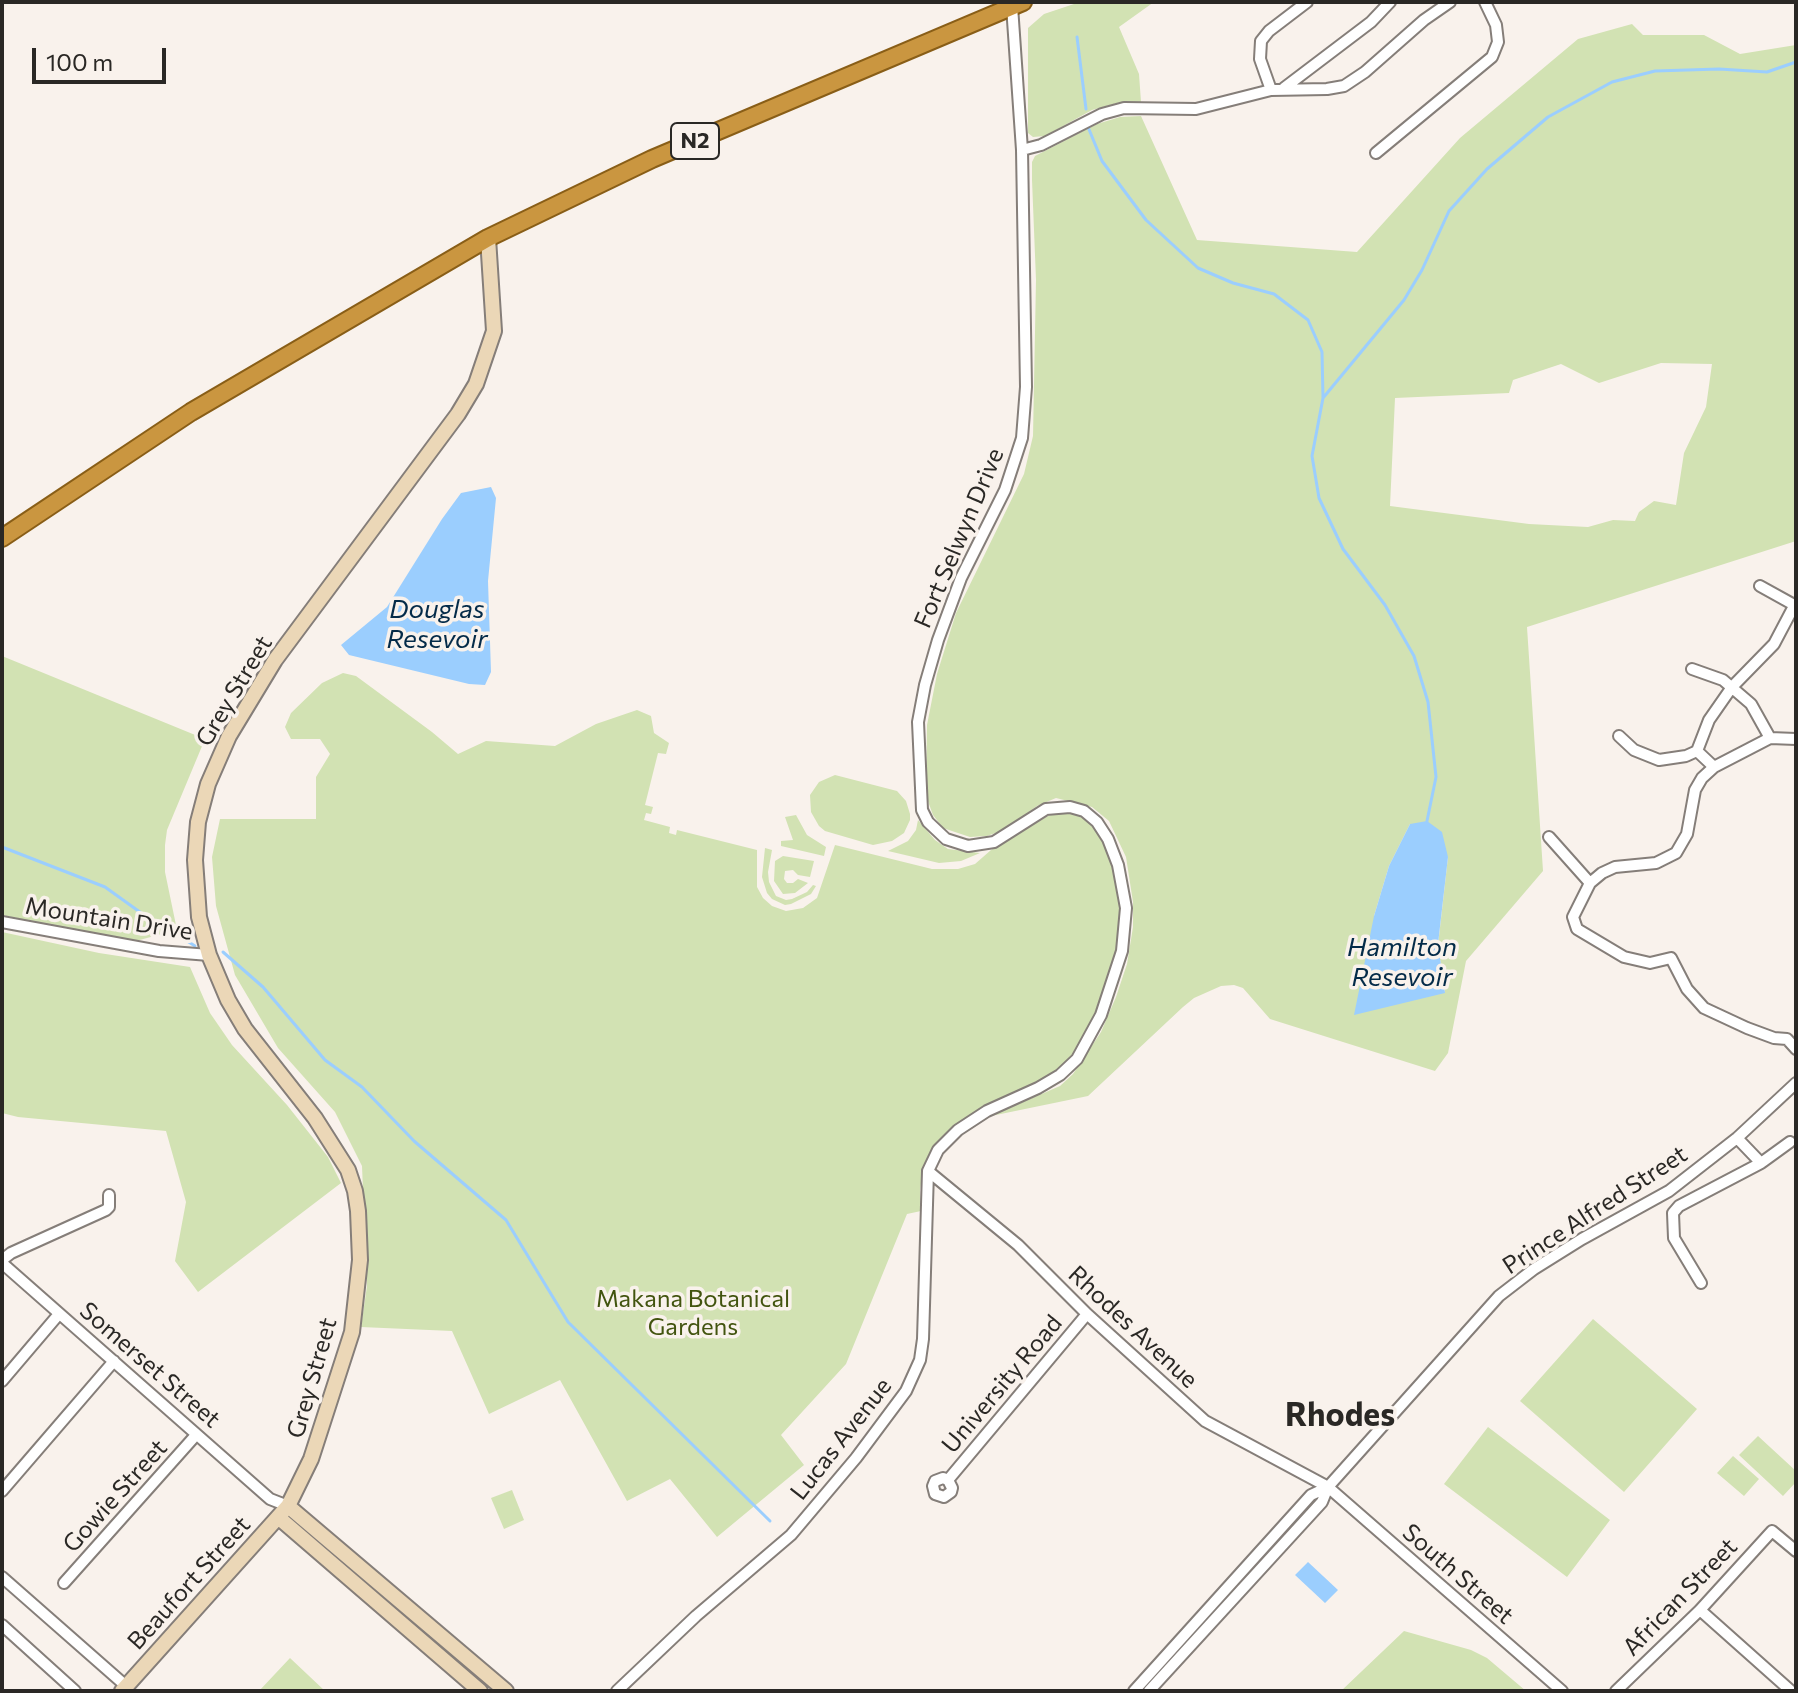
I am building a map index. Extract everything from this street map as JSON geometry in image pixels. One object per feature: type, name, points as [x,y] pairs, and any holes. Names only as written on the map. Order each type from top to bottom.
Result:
[{"type":"highway","name":"N2","points":[[2,538],[191,412],[488,238],[652,159],[1017,4]]},
{"type":"main road","name":"Grey Street","points":[[283,1511],[311,1459],[352,1332],[360,1260],[355,1191],[348,1170],[331,1142],[245,1029],[228,1000],[209,955],[199,917],[195,860],[198,822],[208,784],[229,736],[275,660],[458,414],[476,384],[494,331],[488,238]]},
{"type":"main road","name":"Somerset Street","points":[[283,1511],[349,1557],[506,1691]]},
{"type":"main road","name":"Somerset Street","points":[[283,1511],[338,1570],[480,1691]]},
{"type":"main road","name":"Beaufort Street","points":[[124,1689],[283,1511]]},
{"type":"main road","points":[[338,1570],[349,1557]]},
{"type":"main road","points":[[413,1633],[426,1623]]},
{"type":"street","points":[[1271,90],[1260,59],[1261,41],[1269,31],[1307,2]]},
{"type":"street","points":[[1284,88],[1361,30],[1390,2]]},
{"type":"street","points":[[1022,150],[1041,145],[1102,114],[1124,108],[1196,109],[1271,90],[1344,86],[1450,2]]},
{"type":"street","points":[[1376,153],[1492,57],[1498,42],[1496,25],[1485,2]]},
{"type":"street","name":"Fort Selwyn Drive","points":[[928,1171],[947,1139],[987,1111],[1060,1075],[1077,1059],[1101,1015],[1114,981],[1126,925],[1118,865],[1103,831],[1084,811],[1070,807],[1046,809],[994,842],[968,846],[946,839],[928,822],[922,810],[918,722],[925,685],[961,578],[1005,490],[1022,438],[1026,387],[1017,4]]},
{"type":"street","points":[[1619,736],[1634,750],[1659,760],[1697,751],[1709,720],[1732,687],[1774,644],[1795,606],[1760,586]]},
{"type":"street","points":[[1692,669],[1723,680],[1732,687],[1751,704],[1770,738]]},
{"type":"street","points":[[1796,739],[1770,738],[1714,767],[1695,790],[1687,834],[1676,853],[1656,863],[1615,867],[1602,873],[1590,883],[1573,917],[1577,929],[1588,938],[1634,961],[1650,963],[1671,958],[1687,989],[1704,1008],[1747,1028],[1774,1038],[1787,1039],[1796,1049]]},
{"type":"street","points":[[1697,751],[1714,767]]},
{"type":"street","points":[[1549,837],[1590,883]]},
{"type":"street","name":"Mountain Drive","points":[[2,922],[159,951],[209,955]]},
{"type":"street","name":"Prince Alfred Street","points":[[1149,1691],[1322,1502],[1328,1487],[1499,1296],[1534,1269],[1582,1239],[1669,1191],[1737,1138],[1796,1083]]},
{"type":"street","points":[[1737,1138],[1761,1163]]},
{"type":"street","points":[[1701,1283],[1674,1238],[1673,1213],[1679,1206],[1761,1163],[1790,1142]]},
{"type":"street","name":"Rhodes Avenue","points":[[928,1171],[1018,1245],[1087,1314],[1205,1421],[1328,1487]]},
{"type":"street","name":"Lucas Avenue","points":[[617,1691],[696,1616],[791,1535],[856,1458],[906,1391],[920,1360],[923,1339],[928,1171]]},
{"type":"street","points":[[2,1262],[11,1253],[106,1210],[109,1195]]},
{"type":"street","name":"Somerset Street","points":[[2,1262],[283,1511]]},
{"type":"street","points":[[2,1381],[59,1314]]},
{"type":"street","name":"University Road","points":[[948,1480],[1087,1314]]},
{"type":"street","points":[[2,1491],[114,1361]]},
{"type":"street","name":"Gowie Street","points":[[64,1583],[196,1435]]},
{"type":"street","name":"Prince Alfred Street","points":[[1134,1691],[1311,1495],[1328,1487]]},
{"type":"street","name":"South Street","points":[[1328,1487],[1562,1691]]},
{"type":"street","name":"African Street","points":[[1616,1691],[1700,1610],[1772,1531],[1796,1551]]},
{"type":"street","points":[[2,1577],[124,1689]]},
{"type":"street","points":[[1700,1610],[1791,1691]]},
{"type":"street","points":[[2,1625],[75,1691]]},
{"type":"green space","points":[[1080,2],[1154,2],[1119,27],[1139,74],[1141,102],[1121,102],[1092,110],[1045,136],[1033,137],[1028,133],[1028,28],[1044,14]]},
{"type":"green space","points":[[1632,24],[1643,35],[1704,35],[1740,54],[1796,45],[1796,541],[1527,627],[1543,871],[1466,961],[1448,1053],[1435,1071],[1270,1019],[1243,988],[1221,986],[1194,998],[1183,1007],[1088,1096],[991,1116],[1060,1086],[1073,1074],[1101,1032],[1116,997],[1127,964],[1133,927],[1133,902],[1126,857],[1109,821],[1092,807],[1056,798],[1037,806],[1004,830],[987,836],[970,837],[943,828],[933,815],[926,796],[927,725],[937,674],[956,613],[1024,474],[1033,436],[1036,280],[1032,162],[1035,156],[1097,124],[1120,117],[1141,116],[1197,240],[1357,252],[1460,138],[1578,39]],"holes":[[[1661,363],[1712,364],[1706,407],[1684,453],[1676,505],[1654,501],[1639,512],[1635,521],[1613,520],[1588,527],[1529,524],[1390,506],[1395,398],[1509,393],[1513,380],[1561,364],[1599,383]],[[1410,824],[1448,857],[1438,945],[1445,992],[1374,916],[1389,866]]]},
{"type":"green space","points":[[2,656],[205,739],[167,830],[165,872],[177,930],[132,942],[2,915]]},
{"type":"green space","name":"Makana Botanical Gardens","points":[[343,673],[356,676],[458,754],[486,741],[555,746],[596,724],[637,710],[651,716],[654,733],[669,743],[666,754],[658,753],[645,805],[653,807],[644,820],[670,827],[669,833],[676,835],[677,830],[757,850],[757,887],[772,906],[786,911],[803,908],[817,898],[835,845],[932,869],[958,869],[975,864],[991,850],[1048,816],[1061,812],[1076,814],[1090,823],[1108,849],[1121,912],[1118,944],[1095,1017],[1082,1045],[1064,1066],[1045,1081],[986,1106],[958,1123],[936,1146],[924,1166],[921,1211],[907,1214],[846,1364],[781,1435],[804,1465],[717,1537],[670,1479],[627,1501],[560,1380],[489,1414],[452,1331],[361,1327],[367,1286],[362,1166],[335,1112],[278,1048],[235,975],[216,906],[212,857],[220,819],[316,819],[316,777],[330,754],[320,739],[291,739],[285,727],[291,713],[322,683]]},
{"type":"green space","points":[[835,775],[897,791],[906,801],[910,814],[904,833],[892,841],[873,845],[825,831],[819,826],[811,812],[810,795],[819,782]]},
{"type":"green space","points":[[796,815],[807,835],[826,847],[824,856],[781,846],[781,841],[793,840],[785,817]]},
{"type":"green space","points":[[918,820],[935,840],[948,849],[980,853],[961,861],[939,863],[888,851],[908,841],[916,830]]},
{"type":"green space","points":[[765,848],[772,850],[768,872],[776,896],[792,899],[816,886],[811,894],[785,905],[772,899],[762,877]]},
{"type":"green space","points":[[783,856],[814,861],[810,877],[798,875],[793,870],[785,871],[787,883],[798,879],[808,883],[795,893],[783,894],[774,881],[775,861]]},
{"type":"green space","points":[[2,932],[99,953],[190,967],[210,1013],[232,1045],[287,1105],[328,1157],[341,1183],[198,1292],[175,1261],[186,1202],[166,1131],[2,1113]]},
{"type":"green space","points":[[1593,1319],[1697,1409],[1624,1492],[1520,1401]]},
{"type":"green space","points":[[1488,1427],[1610,1520],[1567,1577],[1444,1484]]},
{"type":"green space","points":[[1758,1436],[1796,1471],[1796,1482],[1783,1496],[1739,1455]]},
{"type":"green space","points":[[1733,1456],[1759,1479],[1744,1496],[1717,1473]]},
{"type":"green space","points":[[512,1490],[524,1520],[504,1529],[491,1498]]},
{"type":"green space","points":[[1404,1631],[1471,1650],[1487,1658],[1526,1691],[1341,1691]]},
{"type":"green space","points":[[290,1658],[325,1691],[259,1691]]},
{"type":"water","name":"Douglas Resevoir","points":[[491,487],[496,498],[488,581],[491,672],[485,685],[469,684],[349,655],[341,645],[387,607],[461,493]]},
{"type":"water","name":"Hamilton Resevoir","points":[[1427,821],[1442,832],[1448,857],[1438,944],[1445,993],[1354,1015],[1374,916],[1389,866],[1410,824]]},
{"type":"water","points":[[1308,1562],[1338,1590],[1325,1603],[1295,1575]]},
{"type":"waterway","points":[[1077,37],[1086,109]]},
{"type":"waterway","points":[[1323,398],[1404,300],[1422,270],[1449,211],[1487,169],[1548,117],[1612,82],[1655,71],[1719,69],[1767,72],[1796,62]]},
{"type":"waterway","points":[[1088,127],[1102,161],[1146,220],[1198,268],[1233,283],[1274,294],[1308,320],[1322,352],[1323,398],[1312,456],[1319,498],[1343,549],[1385,605],[1414,656],[1428,702],[1436,777],[1427,821]]},
{"type":"waterway","points":[[2,847],[105,887],[144,915]]},
{"type":"waterway","points":[[176,934],[195,946]]},
{"type":"waterway","points":[[223,952],[263,987],[325,1060],[362,1087],[414,1141],[506,1220],[568,1322],[770,1521]]},
{"type":"district","name":"Rhodes","points":[[1340,1415]]}]
